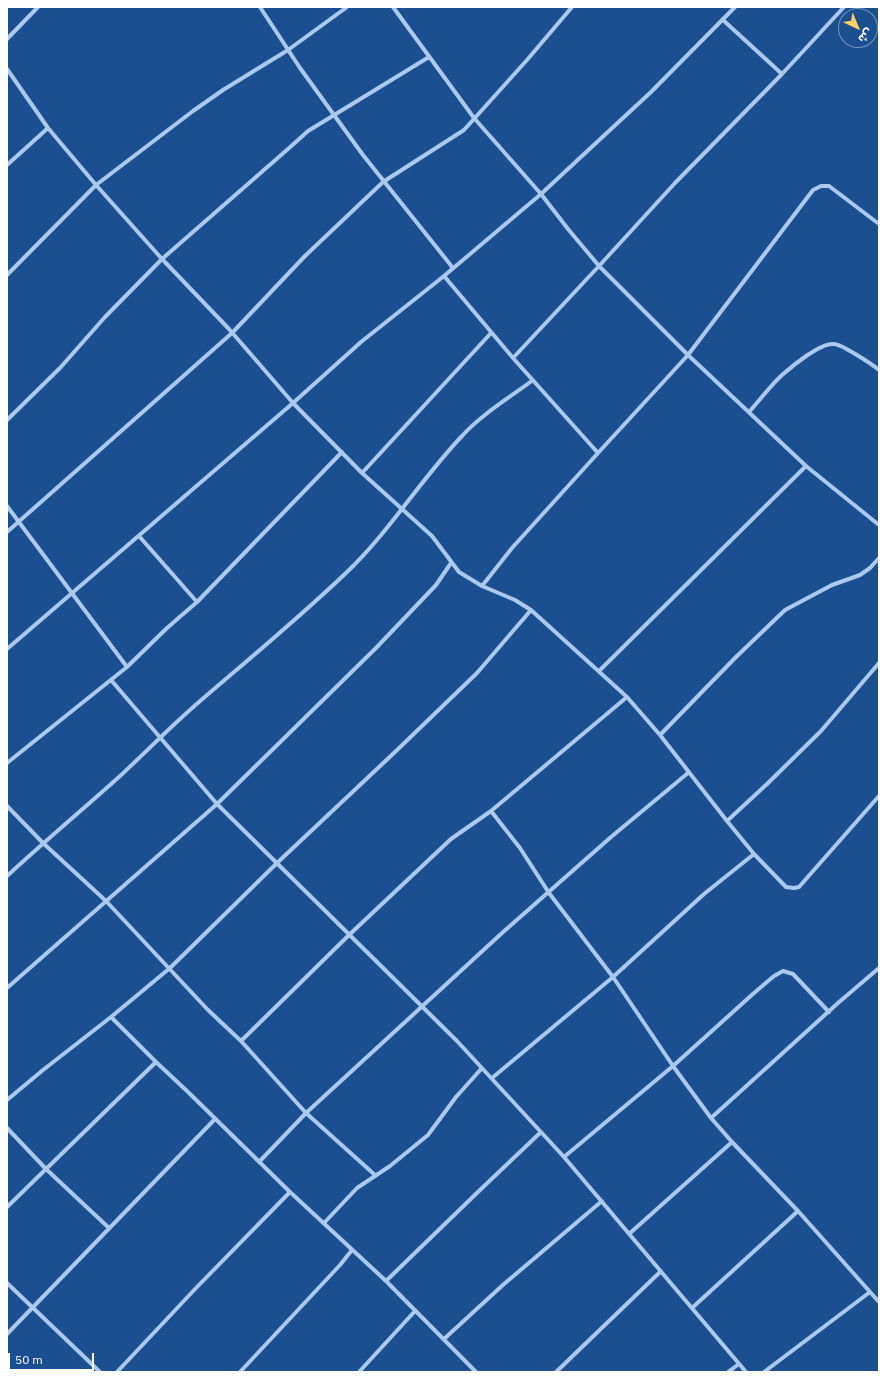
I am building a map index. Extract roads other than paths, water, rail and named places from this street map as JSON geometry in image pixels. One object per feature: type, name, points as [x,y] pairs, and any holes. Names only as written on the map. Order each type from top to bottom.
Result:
[{"type":"street","points":[[7,39],[38,7]]},
{"type":"street","points":[[260,7],[288,50],[383,182],[453,268]]},
{"type":"street","points":[[7,276],[96,185],[193,111],[223,90],[288,50],[347,7]]},
{"type":"street","points":[[393,7],[474,118],[541,194],[568,229],[600,266],[688,355],[806,466],[879,525]]},
{"type":"street","points":[[7,532],[232,333],[305,256],[383,182],[464,130],[572,7]]},
{"type":"street","points":[[7,649],[293,403],[361,342],[444,276],[541,194],[651,92],[736,7]]},
{"type":"street","points":[[513,358],[600,266],[675,183],[782,74],[844,7]]},
{"type":"street","points":[[723,20],[782,74]]},
{"type":"street","points":[[7,420],[60,368],[105,317],[162,259],[308,131],[429,57]]},
{"type":"street","points":[[7,69],[48,128],[96,185],[162,259],[232,333],[293,403],[362,472],[432,536],[459,572],[482,586],[515,600],[531,610],[627,697],[660,735],[688,773],[754,854],[786,887],[799,887],[879,796]]},
{"type":"street","points":[[7,165],[48,128]]},
{"type":"street","points":[[482,586],[512,548],[688,355],[813,190],[821,186],[828,186],[879,224]]},
{"type":"street","points":[[444,276],[491,333],[598,453]]},
{"type":"street","points":[[362,472],[491,333]]},
{"type":"street","points":[[749,412],[782,375],[814,350],[825,344],[835,344],[868,362],[879,370]]},
{"type":"street","points":[[7,876],[42,843],[120,775],[160,737],[307,610],[348,571],[402,510],[430,473],[462,436],[481,418],[533,380]]},
{"type":"street","points":[[7,763],[127,667],[167,628],[197,602],[342,452]]},
{"type":"street","points":[[599,671],[806,466]]},
{"type":"street","points":[[7,506],[127,667]]},
{"type":"street","points":[[139,536],[197,602]]},
{"type":"street","points":[[660,735],[736,657],[785,610],[832,585],[860,575],[870,568],[879,558]]},
{"type":"street","points":[[7,988],[217,804],[376,648],[436,585],[451,563]]},
{"type":"street","points":[[7,1100],[170,968],[277,863],[477,673],[531,610]]},
{"type":"street","points":[[727,821],[767,784],[821,730],[879,663]]},
{"type":"street","points":[[111,680],[217,804],[446,1030],[492,1078],[564,1157],[746,1372]]},
{"type":"street","points":[[241,1041],[349,935],[451,839],[491,811],[627,697]]},
{"type":"street","points":[[260,1162],[306,1112],[502,933],[611,837],[688,773]]},
{"type":"street","points":[[7,806],[42,843],[106,901],[208,1010],[241,1041],[306,1112],[374,1175]]},
{"type":"street","points":[[491,811],[520,848],[549,893],[613,977],[673,1066],[711,1118],[798,1211],[879,1302]]},
{"type":"street","points":[[492,1078],[613,977],[704,894],[754,854]]},
{"type":"street","points":[[711,1118],[879,968]]},
{"type":"street","points":[[564,1157],[673,1066],[774,976],[783,971],[793,974],[829,1012]]},
{"type":"street","points":[[111,1017],[290,1192],[386,1281],[475,1372]]},
{"type":"street","points":[[7,1207],[156,1062]]},
{"type":"street","points":[[324,1223],[357,1188],[374,1175],[400,1159],[428,1135],[456,1097],[482,1068]]},
{"type":"street","points":[[7,1334],[34,1308],[215,1119]]},
{"type":"street","points":[[7,1128],[46,1169],[109,1228]]},
{"type":"street","points":[[386,1281],[541,1132]]},
{"type":"street","points":[[629,1234],[732,1142]]},
{"type":"street","points":[[117,1372],[196,1288],[290,1192]]},
{"type":"street","points":[[444,1339],[504,1284],[602,1201]]},
{"type":"street","points":[[692,1308],[798,1211]]},
{"type":"street","points":[[240,1372],[340,1265],[352,1250]]},
{"type":"street","points":[[556,1372],[660,1272]]},
{"type":"street","points":[[7,1282],[100,1372]]},
{"type":"street","points":[[764,1372],[870,1292]]},
{"type":"street","points":[[359,1372],[415,1311]]},
{"type":"street","points":[[728,1372],[739,1364]]}]
